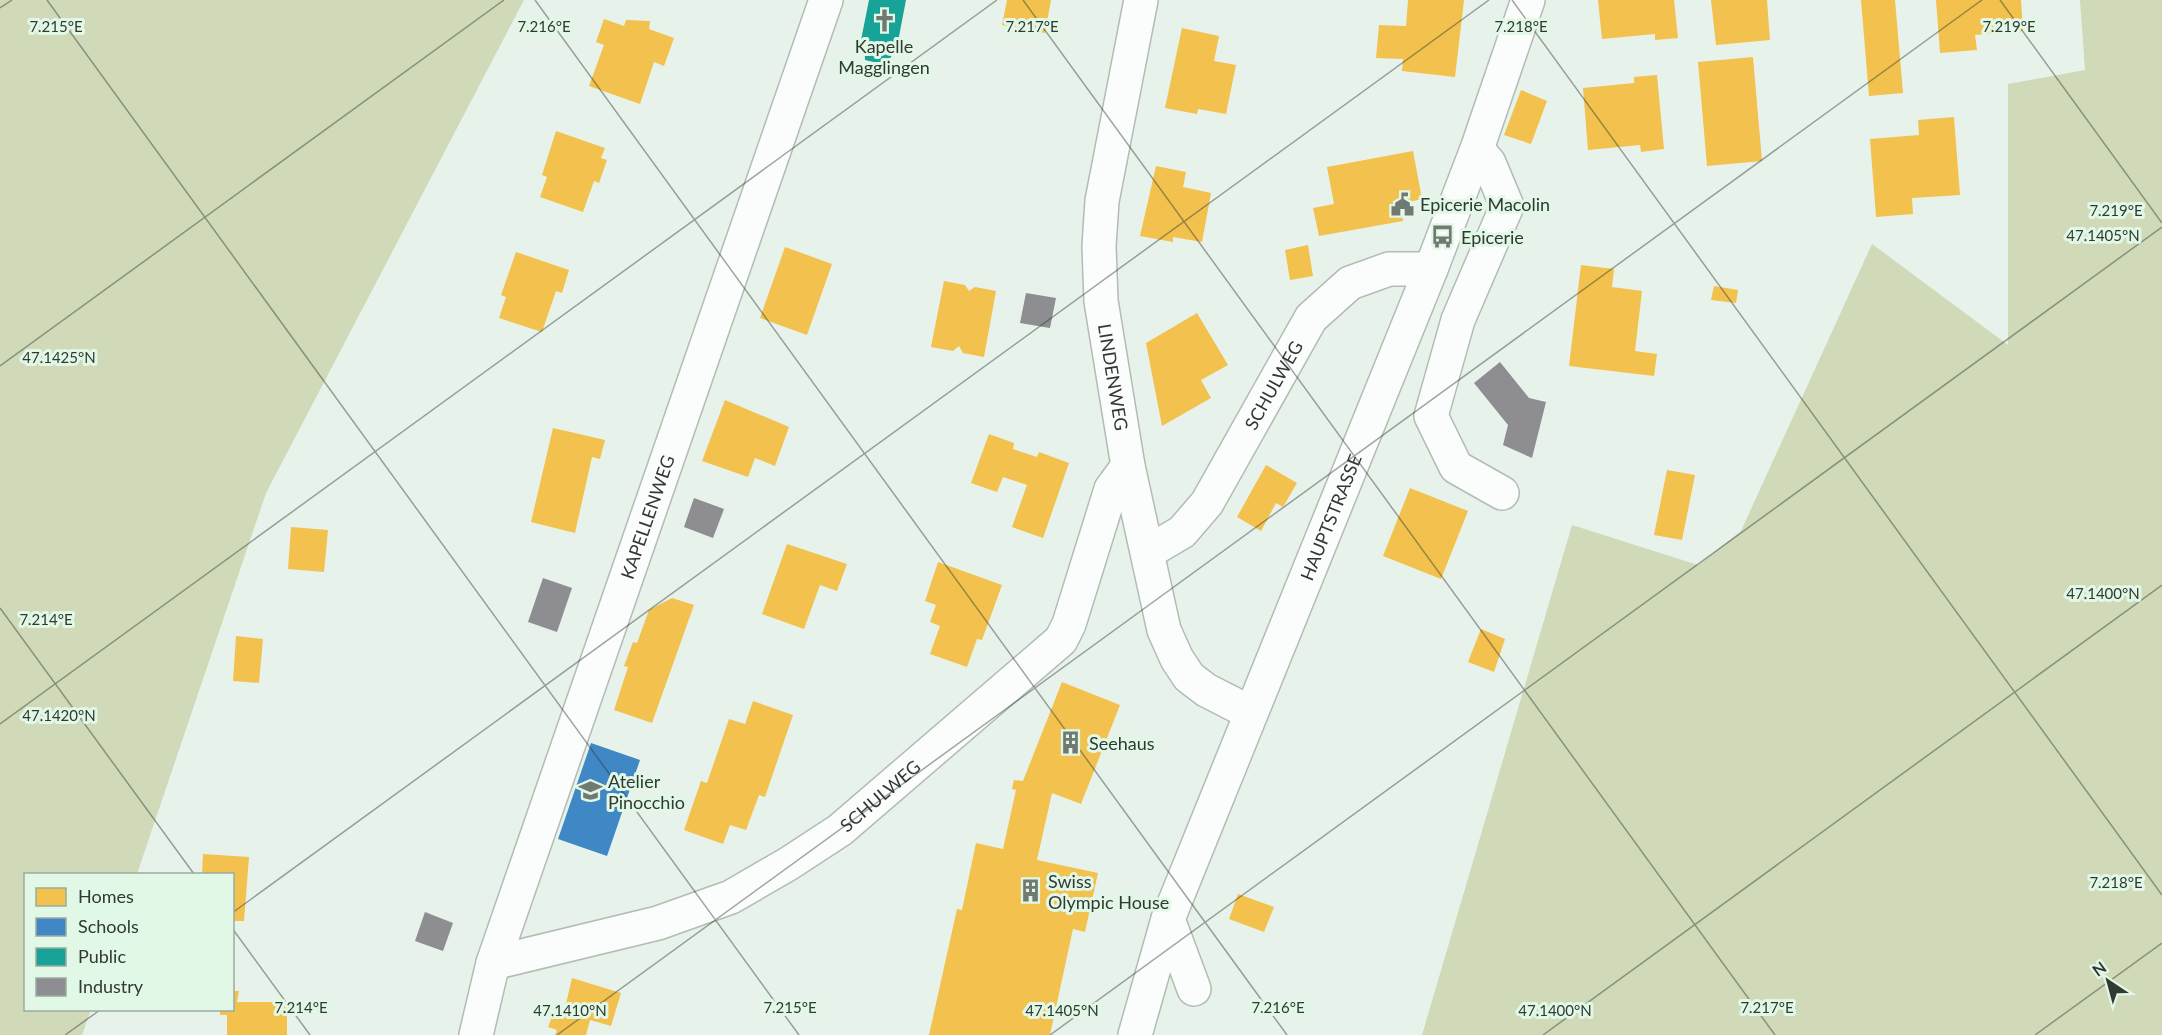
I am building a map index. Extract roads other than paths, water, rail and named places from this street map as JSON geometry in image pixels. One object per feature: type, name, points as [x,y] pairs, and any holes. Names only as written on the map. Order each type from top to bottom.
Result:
[{"type":"street","name":"KAPELLENWEG","points":[[476,1035],[493,963],[826,0]]},
{"type":"street","name":"LINDENWEG","points":[[1141,0],[1102,201],[1099,246],[1101,301],[1128,466],[1164,630],[1177,659],[1189,676],[1206,690],[1251,712]]},
{"type":"street","name":"HAUPTSTRASSE","points":[[1135,1035],[1168,919],[1431,269],[1478,149],[1528,0]]},
{"type":"street","points":[[1478,149],[1489,163],[1507,206],[1458,320],[1431,416],[1456,467],[1502,493]]},
{"type":"street","name":"SCHULWEG","points":[[1148,552],[1182,532],[1208,503],[1311,318],[1350,283],[1389,269],[1431,269]]},
{"type":"street","name":"SCHULWEG","points":[[493,963],[658,923],[731,897],[840,830],[1061,640],[1111,489],[1128,466]]},
{"type":"street","points":[[1168,919],[1194,990]]},
{"type":"place","name":"Kapelle Magglingen","points":[[884,20]]},
{"type":"place","name":"Epicerie Macolin","points":[[1402,204]]},
{"type":"place","name":"Epicerie","points":[[1443,237]]},
{"type":"place","name":"Seehaus","points":[[1071,743]]},
{"type":"place","name":"Atelier Pinocchio","points":[[590,791]]},
{"type":"place","name":"Swiss Olympic House","points":[[1030,891]]}]
